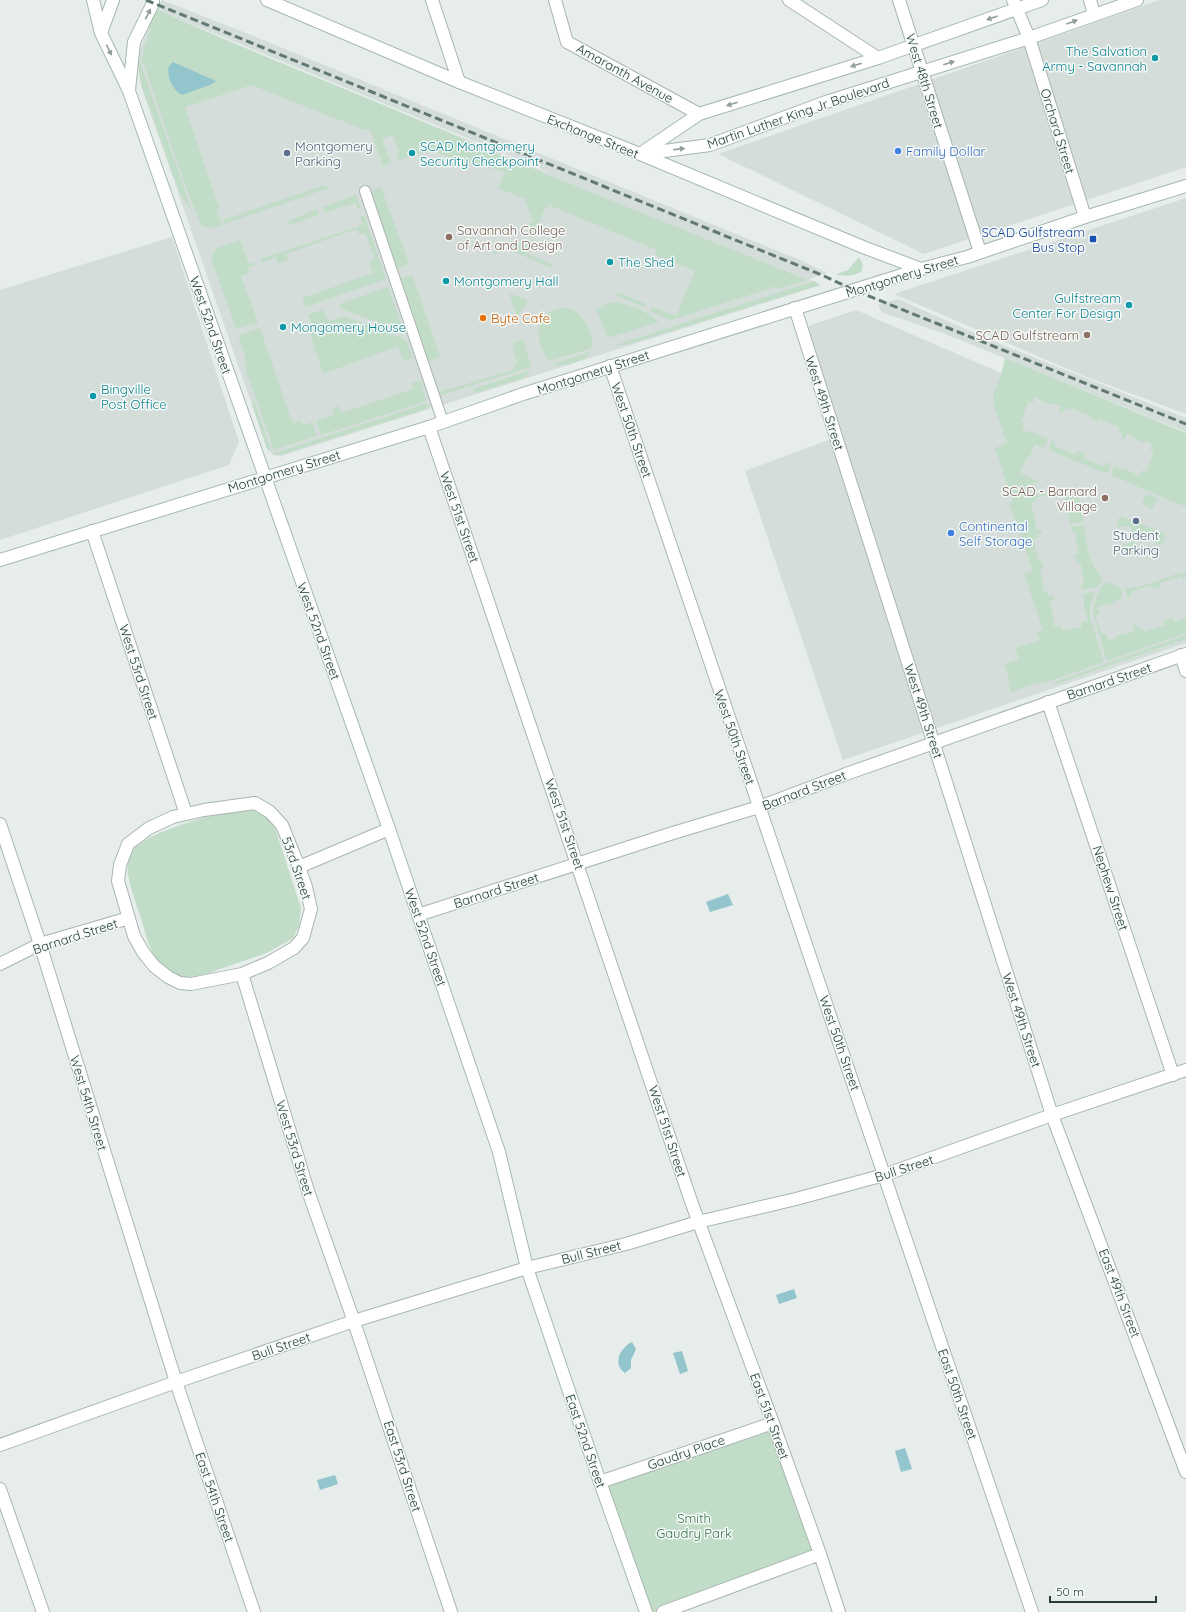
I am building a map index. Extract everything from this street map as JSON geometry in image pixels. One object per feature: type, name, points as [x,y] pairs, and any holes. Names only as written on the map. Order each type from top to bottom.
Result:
[{"type":"street","name":"West 52nd Street","points":[[93,0],[101,33],[129,92],[389,829],[499,1152],[527,1268]]},
{"type":"street","points":[[101,33],[113,0]]},
{"type":"street","points":[[129,92],[134,42],[153,3],[153,0]]},
{"type":"street","name":"Exchange Street","points":[[266,0],[284,4],[459,82],[640,154],[863,247],[921,269]]},
{"type":"street","points":[[432,0],[459,82]]},
{"type":"street","name":"Amaranth Avenue","points":[[555,0],[567,42],[699,114]]},
{"type":"street","points":[[789,0],[878,58]]},
{"type":"street","name":"West 48th Street","points":[[899,0],[980,252]]},
{"type":"street","name":"Martin Luther King Jr Boulevard","points":[[640,154],[699,114],[878,58],[1014,5],[1042,0]]},
{"type":"street","points":[[1090,0],[1094,14]]},
{"type":"street","name":"Martin Luther King Jr Boulevard","points":[[640,154],[710,145],[826,102],[1029,38],[1137,0]]},
{"type":"street","name":"Orchard Street","points":[[1014,5],[1029,38],[1085,217]]},
{"type":"street","name":"Montgomery Street","points":[[0,560],[429,427],[523,394],[610,366],[980,252],[1085,217],[1186,186]]},
{"type":"street","points":[[365,191],[442,422]]},
{"type":"street","name":"West 49th Street","points":[[795,308],[1052,1115]]},
{"type":"street","name":"West 50th Street","points":[[610,366],[884,1175]]},
{"type":"street","name":"West 51st Street","points":[[429,427],[698,1222]]},
{"type":"street","name":"West 53rd Street","points":[[92,531],[186,814]]},
{"type":"street","points":[[1184,655],[1186,671]]},
{"type":"street","name":"Barnard Street","points":[[418,915],[759,807],[934,742],[1184,655]]},
{"type":"street","name":"Nephew Street","points":[[1048,702],[1173,1075]]},
{"type":"street","name":"53rd Street","points":[[255,803],[270,812],[282,825],[299,867],[306,887],[311,909],[303,938],[294,948],[268,963],[242,974],[191,984],[180,983],[168,977],[154,966],[143,952],[134,936],[118,881],[120,865],[128,844],[149,828],[173,817],[224,807],[255,803]]},
{"type":"street","name":"West 54th Street","points":[[0,824],[40,944],[176,1382]]},
{"type":"street","points":[[299,867],[389,829]]},
{"type":"street","name":"Barnard Street","points":[[0,964],[40,944],[129,918]]},
{"type":"street","name":"West 53rd Street","points":[[242,974],[308,1191],[354,1321]]},
{"type":"street","name":"Bull Street","points":[[0,1445],[176,1382],[354,1321],[527,1268],[626,1244],[698,1222],[796,1199],[884,1175],[1052,1115],[1186,1070]]},
{"type":"street","name":"East 49th Street","points":[[1052,1115],[1183,1451],[1186,1472]]},
{"type":"street","name":"East 50th Street","points":[[884,1175],[1032,1612]]},
{"type":"street","name":"East 51st Street","points":[[698,1222],[773,1423],[839,1612]]},
{"type":"street","name":"East 52nd Street","points":[[527,1268],[646,1612]]},
{"type":"street","name":"East 53rd Street","points":[[354,1321],[451,1612]]},
{"type":"street","name":"East 54th Street","points":[[176,1382],[254,1612]]},
{"type":"street","name":"Gaudry Place","points":[[600,1482],[773,1423]]},
{"type":"street","points":[[0,1489],[43,1612]]},
{"type":"street","points":[[663,1612],[820,1554]]},
{"type":"shaded area","name":"Savannah College of Art and Design","points":[[162,0],[246,33],[802,261],[827,273],[809,279],[821,285],[281,456],[273,455],[267,448],[141,86],[138,66],[139,52],[156,9]],"holes":[[[168,14],[549,172],[270,59]]]},
{"type":"shaded area","points":[[1160,0],[1186,0],[1186,167],[924,254],[718,154]]},
{"type":"shaded area","name":"SCAD Gulfstream","points":[[1186,198],[1186,414],[1084,376],[894,294]]},
{"type":"shaded area","points":[[172,237],[239,442],[229,465],[0,540],[0,290]]},
{"type":"shaded area","points":[[898,299],[995,342],[1186,418],[1186,432],[948,335],[881,312],[878,305]]},
{"type":"shaded area","points":[[856,310],[1001,373],[1186,449],[1186,643],[843,760],[745,471],[842,435],[805,327]]},
{"type":"green space","points":[[156,9],[199,29],[381,104],[511,160],[807,280],[779,289],[777,286],[671,320],[650,311],[652,307],[676,316],[695,271],[655,255],[657,250],[549,205],[547,209],[545,208],[532,239],[527,224],[533,222],[525,199],[498,188],[505,172],[468,162],[452,160],[435,152],[416,154],[415,150],[407,152],[409,157],[399,160],[397,154],[400,153],[393,135],[382,139],[391,163],[383,166],[370,129],[365,130],[251,85],[185,107],[219,208],[216,209],[222,225],[210,228],[201,225],[184,182],[142,59],[144,47],[151,29],[148,28]]},
{"type":"green space","points":[[139,59],[192,212],[179,191],[142,87],[139,73]]},
{"type":"green space","points":[[325,185],[329,188],[224,224],[223,220]]},
{"type":"green space","points":[[381,187],[409,264],[397,268],[371,191]]},
{"type":"green space","points":[[356,195],[361,208],[358,209],[355,203],[325,213],[323,207]]},
{"type":"green space","points":[[317,209],[319,215],[290,225],[288,221]]},
{"type":"green space","points":[[364,215],[386,279],[305,307],[302,298],[373,273],[369,261],[375,259],[365,233],[359,235],[357,229],[286,254],[288,260],[278,264],[276,257],[262,263],[261,259],[363,225],[360,217]]},
{"type":"green space","points":[[532,239],[526,253],[553,265],[552,268],[507,249],[494,254],[493,252]]},
{"type":"green space","points":[[240,240],[249,264],[254,262],[255,265],[248,267],[250,273],[241,276],[258,323],[236,329],[211,258],[217,248]]},
{"type":"green space","points":[[1079,241],[1074,246],[1062,251],[1051,254],[1046,252]]},
{"type":"green space","points":[[859,257],[863,264],[862,271],[847,276],[836,275],[848,270]]},
{"type":"green space","points":[[412,275],[440,357],[429,361],[401,279]]},
{"type":"green space","points":[[815,281],[820,285],[626,345],[615,345]]},
{"type":"green space","points":[[388,287],[404,332],[342,309],[339,304]]},
{"type":"green space","points":[[617,292],[646,304],[644,307],[616,295]]},
{"type":"green space","points":[[509,293],[527,300],[518,316],[514,309]]},
{"type":"green space","points":[[609,303],[629,305],[648,314],[659,322],[607,338],[600,317],[596,311],[603,305]]},
{"type":"green space","points":[[561,308],[575,311],[580,315],[588,326],[593,346],[589,349],[549,361],[541,345],[539,329],[545,316],[552,311]]},
{"type":"green space","points":[[323,309],[328,321],[344,316],[406,340],[413,358],[403,361],[398,346],[323,374],[307,325],[311,323],[308,315]]},
{"type":"green space","points":[[260,328],[292,421],[294,423],[301,421],[302,425],[313,422],[317,436],[274,450],[245,367],[245,356],[238,335]]},
{"type":"green space","points":[[523,340],[531,367],[441,395],[439,392],[513,370],[517,361],[512,346],[515,345],[514,343]]},
{"type":"green space","points":[[589,352],[590,353],[583,359],[573,363],[562,365],[553,364]]},
{"type":"green space","points":[[1005,358],[1186,433],[1186,507],[1111,475],[1114,466],[1123,468],[1139,476],[1142,470],[1146,472],[1154,452],[1150,450],[1152,444],[1145,441],[1144,443],[1127,434],[1125,439],[1121,438],[1123,433],[1118,431],[1119,427],[1099,419],[1098,422],[1090,419],[1091,416],[1070,407],[1069,410],[1064,409],[1062,413],[1059,412],[1061,407],[1052,403],[1051,405],[1035,397],[1033,403],[1028,402],[1021,421],[1024,423],[1022,429],[1030,433],[1031,431],[1048,439],[1044,448],[1035,444],[1030,456],[1026,458],[1020,473],[1039,482],[1027,485],[1029,496],[1061,492],[1080,499],[1083,520],[1082,522],[1070,524],[1065,497],[1058,498],[1057,494],[1037,497],[1037,501],[1031,503],[1032,511],[1034,511],[1036,529],[1041,529],[1042,533],[1037,534],[1038,538],[1034,539],[1038,561],[1042,561],[1044,569],[1040,570],[1044,592],[1047,591],[1048,596],[1054,595],[1054,600],[1049,601],[1054,618],[1054,627],[1061,626],[1062,630],[1082,627],[1081,622],[1088,621],[1085,613],[1083,594],[1095,592],[1090,606],[1090,618],[1104,662],[1044,683],[1036,683],[1011,692],[1008,683],[1010,682],[1004,664],[1019,659],[1015,648],[1040,640],[1037,632],[1043,630],[1024,574],[1033,571],[1009,503],[1013,502],[995,448],[1007,443],[994,406],[993,395],[1001,375]]},
{"type":"green space","points":[[528,371],[530,372],[524,378],[475,393],[473,389]]},
{"type":"green space","points":[[420,381],[426,399],[424,402],[321,435],[316,421],[334,415],[332,408],[339,406],[342,413],[413,389],[411,383]]},
{"type":"green space","points":[[254,401],[271,451],[267,449],[252,404]]},
{"type":"green space","points":[[425,404],[428,405],[429,408],[280,455],[272,454]]},
{"type":"green space","points":[[1052,441],[1055,442],[1054,446],[1076,455],[1077,451],[1085,454],[1084,458],[1104,467],[1106,462],[1111,464],[1108,472],[1105,473],[1049,450]]},
{"type":"green space","points":[[1146,494],[1158,498],[1152,509],[1142,504]]},
{"type":"green space","points":[[1121,516],[1161,532],[1165,536],[1164,542],[1159,545],[1156,544],[1151,534],[1135,539],[1138,548],[1137,552],[1129,554],[1125,553],[1122,549],[1123,545],[1134,542],[1131,526],[1118,526],[1118,519]]},
{"type":"green space","points":[[1084,526],[1087,548],[1091,560],[1103,579],[1097,587],[1082,590],[1081,585],[1084,584],[1081,563],[1077,563],[1075,554],[1079,554],[1075,532],[1072,532],[1071,527]]},
{"type":"green space","points":[[1184,572],[1186,573],[1186,578],[1182,579],[1181,576],[1160,583],[1161,586],[1153,589],[1151,585],[1131,592],[1131,596],[1127,597],[1125,588],[1140,586]]},
{"type":"green space","points":[[1107,582],[1120,587],[1123,598],[1114,601],[1114,603],[1097,607],[1100,614],[1095,615],[1102,635],[1106,634],[1108,640],[1117,638],[1116,636],[1134,632],[1133,626],[1137,625],[1139,629],[1142,628],[1144,632],[1165,625],[1164,621],[1173,618],[1174,622],[1186,618],[1186,633],[1107,661],[1093,613],[1095,600],[1099,591]]},
{"type":"green space","points":[[1186,635],[1186,639],[1056,684],[1055,682]]},
{"type":"green space","points":[[236,809],[253,810],[266,816],[275,828],[301,908],[299,926],[293,938],[269,952],[206,974],[182,979],[169,973],[156,960],[147,939],[133,896],[128,870],[129,856],[135,848],[146,840],[161,833],[194,820]]},
{"type":"green space","name":"Smith Gaudry Park","points":[[773,1423],[820,1554],[663,1612],[646,1612],[600,1482]]},
{"type":"water","points":[[173,62],[216,81],[210,85],[182,95],[175,90],[169,78],[169,66]]},
{"type":"water","points":[[728,894],[733,905],[710,912],[706,902]]},
{"type":"water","points":[[794,1289],[797,1298],[779,1304],[776,1295]]},
{"type":"water","points":[[632,1342],[636,1349],[631,1360],[631,1368],[625,1373],[619,1365],[619,1356],[624,1348]]},
{"type":"water","points":[[682,1351],[688,1371],[680,1374],[673,1353]]},
{"type":"water","points":[[905,1448],[912,1469],[901,1472],[895,1451]]},
{"type":"water","points":[[335,1475],[338,1484],[320,1490],[317,1480]]},
{"type":"railway","points":[[146,0],[824,276],[854,290],[1186,424]]},
{"type":"place","name":"The Salvation Army - Savannah","points":[[1155,58]]},
{"type":"place","name":"Family Dollar","points":[[898,151]]},
{"type":"place","name":"Montgomery Parking","points":[[287,153]]},
{"type":"place","name":"SCAD Montgomery Security Checkpoint","points":[[412,153]]},
{"type":"place","name":"Savannah College of Art and Design","points":[[449,237]]},
{"type":"place","name":"SCAD Gulfstream Bus Stop","points":[[1093,239]]},
{"type":"place","name":"The Shed","points":[[610,262]]},
{"type":"place","name":"Montgomery Hall","points":[[446,281]]},
{"type":"place","name":"Gulfstream Center For Design","points":[[1129,305]]},
{"type":"place","name":"Byte Cafe","points":[[483,318]]},
{"type":"place","name":"Mongomery House","points":[[283,327]]},
{"type":"place","name":"SCAD Gulfstream","points":[[1087,335]]},
{"type":"place","name":"Bingville Post Office","points":[[93,396]]},
{"type":"place","name":"SCAD - Barnard Village","points":[[1105,498]]},
{"type":"place","name":"Student Parking","points":[[1136,521]]},
{"type":"place","name":"Continental Self Storage","points":[[951,533]]}]
